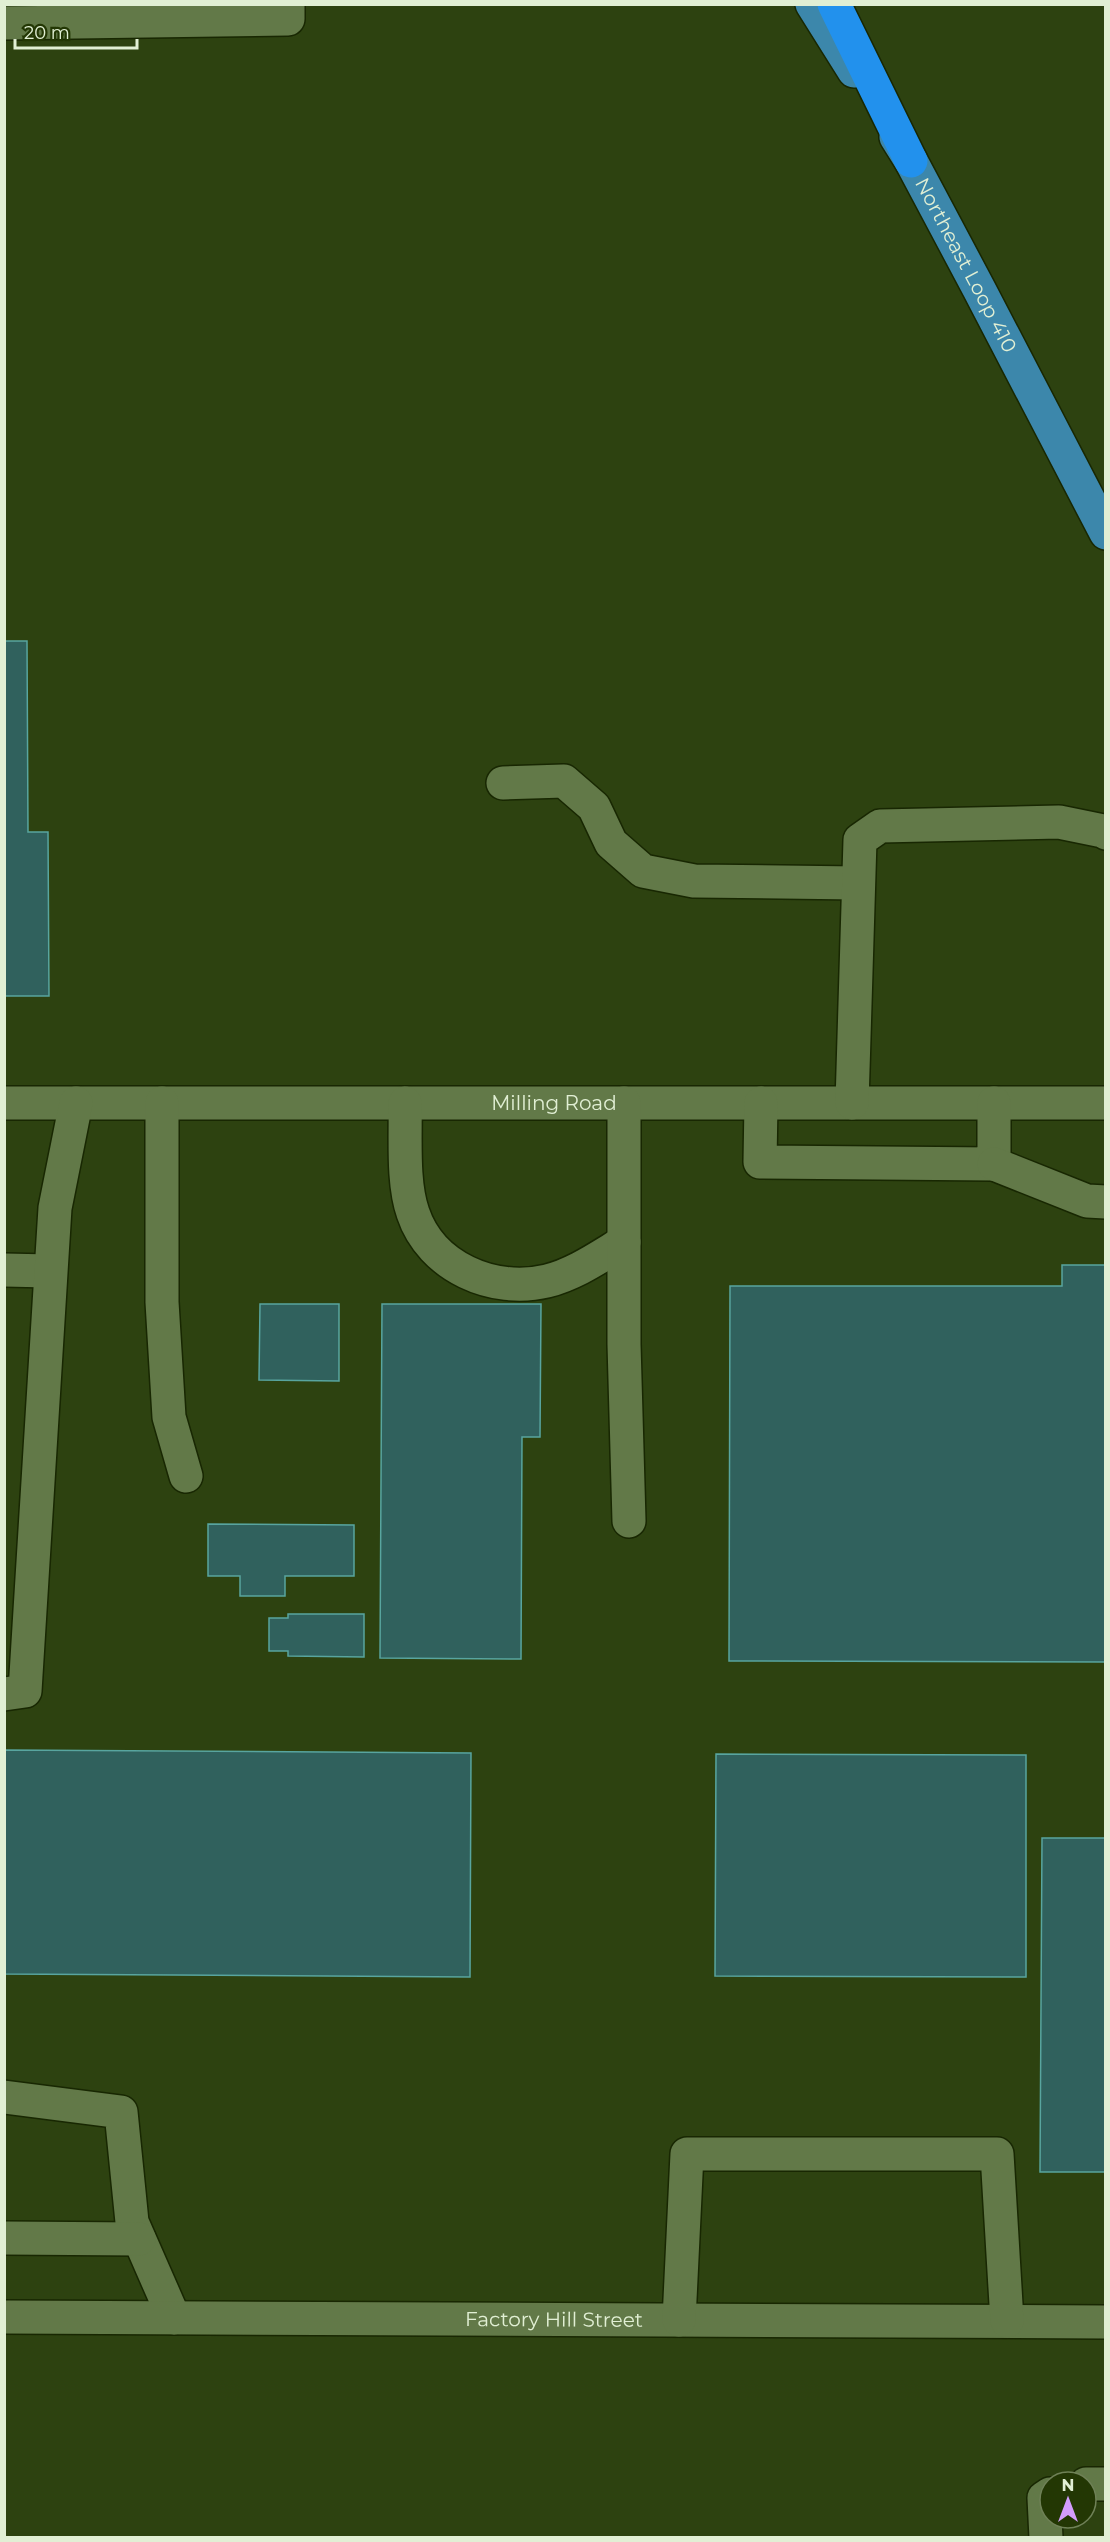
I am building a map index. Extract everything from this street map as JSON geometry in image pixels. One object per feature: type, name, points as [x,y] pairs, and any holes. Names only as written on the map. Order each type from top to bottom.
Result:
[{"type":"highway","points":[[834,4],[911,161]]},
{"type":"main road","name":"Northeast Loop 410","points":[[812,4],[911,161],[1106,533]]},
{"type":"street","points":[[4,22],[288,20],[288,4]]},
{"type":"street","points":[[503,783],[564,781],[594,807],[611,843],[643,871],[694,881],[858,883]]},
{"type":"street","points":[[852,1103],[860,840],[880,826],[1059,822],[1103,831],[1106,834]]},
{"type":"street","name":"Milling Road","points":[[4,1103],[1106,1103]]},
{"type":"street","points":[[4,1694],[25,1691],[55,1208],[76,1103]]},
{"type":"street","points":[[162,1103],[162,1302],[169,1417],[186,1476]]},
{"type":"street","points":[[405,1103],[408,1179],[412,1211],[421,1232],[438,1253],[457,1268],[480,1279],[509,1284],[545,1281],[578,1270],[624,1242]]},
{"type":"street","points":[[624,1103],[629,1521]]},
{"type":"street","points":[[761,1103],[760,1162],[994,1164],[1087,1202],[1106,1202]]},
{"type":"street","points":[[994,1103],[994,1164]]},
{"type":"street","points":[[4,1270],[50,1271]]},
{"type":"street","points":[[4,2097],[121,2112],[132,2222],[174,2318]]},
{"type":"street","points":[[679,2320],[687,2154],[997,2154],[1007,2321]]},
{"type":"street","points":[[4,2238],[139,2239]]},
{"type":"street","name":"Factory Hill Street","points":[[4,2318],[1106,2322]]},
{"type":"building","points":[[4,641],[27,641],[28,832],[48,832],[49,996],[4,996]]},
{"type":"building","points":[[1062,1265],[1106,1265],[1106,1662],[729,1661],[730,1286],[1062,1286]]},
{"type":"building","points":[[260,1304],[339,1304],[339,1381],[259,1380]]},
{"type":"building","points":[[382,1304],[541,1304],[540,1437],[522,1437],[521,1659],[380,1658]]},
{"type":"building","points":[[208,1524],[354,1525],[354,1576],[285,1576],[285,1596],[240,1596],[240,1576],[208,1576]]},
{"type":"building","points":[[288,1614],[364,1614],[364,1657],[288,1656],[288,1651],[269,1651],[269,1618],[288,1618]]},
{"type":"building","points":[[4,1750],[471,1753],[470,1977],[4,1974]]},
{"type":"building","points":[[716,1754],[1026,1755],[1026,1977],[715,1976]]},
{"type":"building","points":[[1042,1838],[1106,1838],[1106,2172],[1040,2172]]}]
